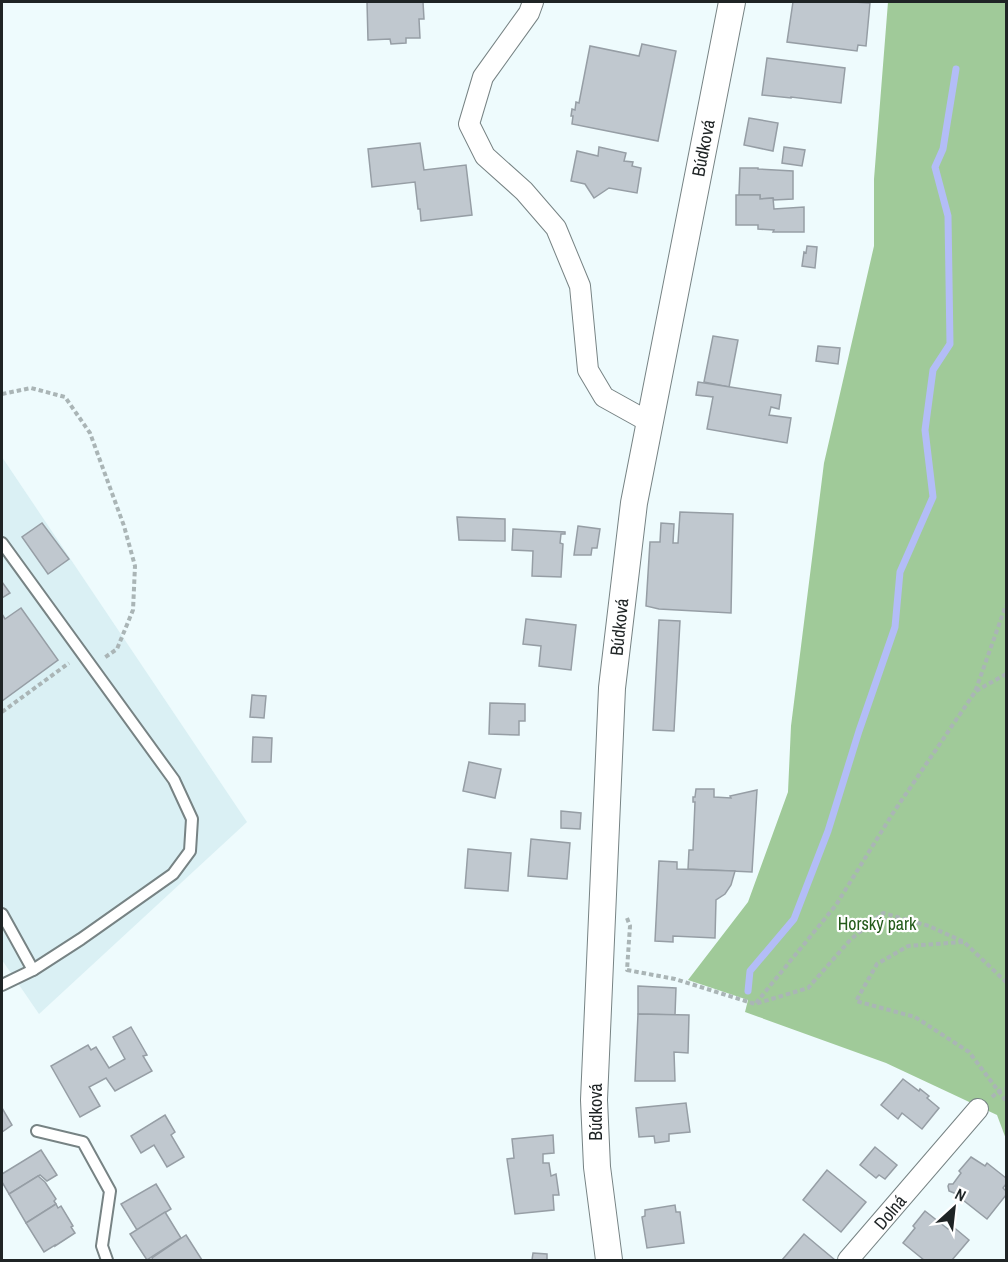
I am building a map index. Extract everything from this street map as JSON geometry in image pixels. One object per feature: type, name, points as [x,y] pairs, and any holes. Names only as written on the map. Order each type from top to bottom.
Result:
[{"type":"street","points":[[533,2],[529,13],[483,77],[469,124],[485,156],[524,191],[555,228],[580,286],[588,370],[604,397],[649,422]]},
{"type":"street","name":"Búdková","points":[[609,1260],[597,1167],[594,1100],[612,688],[633,503],[732,2]]},
{"type":"street","name":"Dolná","points":[[848,1260],[978,1109]]},
{"type":"lane","points":[[2,543],[174,780],[192,819],[190,851],[173,874],[99,927],[33,970],[2,985]]},
{"type":"lane","points":[[2,914],[33,970]]},
{"type":"lane","points":[[38,1131],[83,1142],[110,1191],[102,1246],[107,1260]]},
{"type":"path","points":[[2,394],[32,388],[65,398],[90,433],[124,526],[135,566],[133,610],[117,649],[91,667]]},
{"type":"path","points":[[755,1004],[836,905],[893,813],[975,692],[1006,605]]},
{"type":"path","points":[[2,712],[82,654]]},
{"type":"path","points":[[975,692],[1006,674]]},
{"type":"path","points":[[624,911],[630,926],[627,970],[675,979],[755,1004],[808,988],[851,939],[884,913],[928,926],[964,942],[1006,982]]},
{"type":"path","points":[[964,942],[908,946],[877,964],[856,1001],[915,1017],[960,1046],[969,1052],[1006,1101]]},
{"type":"shaded area","points":[[2,457],[247,822],[39,1014],[2,960]]},
{"type":"green space","name":"Horský park","points":[[888,2],[1006,2],[1006,1139],[997,1115],[886,1063],[745,1012],[748,1000],[688,980],[748,902],[788,792],[791,726],[824,463],[874,246],[874,179]]},
{"type":"building","points":[[367,2],[423,2],[424,19],[419,19],[420,38],[406,38],[406,43],[391,44],[390,39],[368,40]]},
{"type":"building","points":[[793,2],[870,3],[866,46],[858,45],[857,51],[787,42]]},
{"type":"building","points":[[642,44],[676,51],[658,141],[572,124],[572,109],[575,110],[576,102],[579,103],[590,46],[639,56]]},
{"type":"building","points":[[767,58],[845,68],[841,103],[762,95]]},
{"type":"building","points":[[749,118],[778,123],[773,151],[744,145]]},
{"type":"building","points":[[420,143],[424,170],[466,165],[472,215],[421,221],[415,182],[372,187],[368,149]]},
{"type":"building","points":[[599,147],[626,153],[624,161],[633,162],[632,166],[641,168],[637,193],[609,188],[594,198],[585,184],[571,181],[577,151],[598,156]]},
{"type":"building","points":[[784,147],[805,150],[802,166],[782,163]]},
{"type":"building","points":[[740,168],[793,171],[793,199],[760,199],[760,195],[739,195]]},
{"type":"building","points":[[736,195],[760,195],[760,199],[773,198],[774,209],[804,207],[804,232],[773,232],[774,230],[758,229],[758,225],[736,225]]},
{"type":"building","points":[[807,246],[817,247],[815,268],[802,266]]},
{"type":"building","points":[[713,336],[738,340],[729,387],[704,382]]},
{"type":"building","points":[[818,346],[840,348],[838,364],[816,361]]},
{"type":"building","points":[[698,382],[781,395],[779,409],[771,407],[769,415],[791,418],[787,443],[707,429],[713,397],[696,395]]},
{"type":"building","points":[[680,512],[733,514],[731,613],[659,609],[646,606],[650,542],[660,542],[661,523],[674,524],[673,543],[678,543]]},
{"type":"building","points":[[457,517],[505,519],[505,541],[459,540]]},
{"type":"building","points":[[42,523],[69,559],[48,574],[22,537]]},
{"type":"building","points":[[578,526],[600,529],[597,548],[592,548],[591,555],[574,555]]},
{"type":"building","points":[[513,529],[565,532],[561,534],[560,543],[563,544],[561,577],[532,576],[533,551],[512,550]]},
{"type":"building","points":[[2,582],[10,593],[2,598]]},
{"type":"building","points":[[21,608],[58,660],[2,701],[2,614],[5,619]]},
{"type":"building","points":[[526,619],[576,625],[571,670],[539,666],[541,646],[523,644]]},
{"type":"building","points":[[659,620],[680,621],[674,731],[653,730]]},
{"type":"building","points":[[252,695],[266,696],[264,718],[250,717]]},
{"type":"building","points":[[490,703],[525,704],[525,721],[519,721],[519,735],[489,734]]},
{"type":"building","points":[[253,737],[272,738],[271,762],[252,762]]},
{"type":"building","points":[[469,762],[501,769],[495,798],[463,791]]},
{"type":"building","points":[[696,789],[714,789],[714,797],[731,798],[730,796],[757,790],[752,872],[688,869],[689,850],[693,850],[695,802],[693,802],[693,797],[695,797]]},
{"type":"building","points":[[561,811],[581,813],[580,829],[561,828]]},
{"type":"building","points":[[531,839],[570,843],[567,879],[528,876]]},
{"type":"building","points":[[468,849],[511,853],[508,891],[465,888]]},
{"type":"building","points":[[659,861],[677,862],[677,869],[735,871],[731,885],[725,894],[716,900],[715,938],[673,936],[673,942],[655,941]]},
{"type":"building","points":[[638,986],[676,988],[675,1015],[638,1014]]},
{"type":"building","points":[[638,1014],[689,1015],[688,1053],[674,1052],[675,1081],[635,1081]]},
{"type":"building","points":[[131,1027],[147,1055],[143,1056],[152,1071],[115,1091],[106,1078],[89,1087],[100,1106],[80,1117],[51,1066],[88,1045],[91,1050],[96,1047],[109,1068],[125,1059],[113,1037]]},
{"type":"building","points":[[903,1079],[929,1096],[927,1098],[939,1108],[922,1129],[902,1113],[898,1119],[881,1105]]},
{"type":"building","points":[[686,1103],[690,1132],[669,1134],[669,1141],[655,1143],[654,1136],[639,1137],[636,1108]]},
{"type":"building","points":[[2,1108],[12,1125],[2,1132]]},
{"type":"building","points":[[165,1115],[175,1132],[171,1135],[184,1157],[167,1167],[154,1145],[141,1153],[131,1136]]},
{"type":"building","points":[[553,1135],[554,1153],[543,1154],[543,1163],[549,1163],[551,1176],[556,1174],[559,1195],[553,1195],[554,1210],[515,1214],[507,1159],[514,1158],[512,1139]]},
{"type":"building","points":[[875,1147],[897,1165],[885,1179],[879,1175],[876,1178],[860,1165]]},
{"type":"building","points":[[41,1150],[57,1175],[47,1181],[40,1175],[9,1194],[2,1182],[2,1174]]},
{"type":"building","points":[[971,1157],[985,1166],[987,1163],[1006,1178],[1003,1188],[1006,1195],[987,1219],[949,1191],[949,1184],[953,1184],[961,1173],[959,1171]]},
{"type":"building","points":[[827,1170],[866,1202],[841,1232],[803,1200]]},
{"type":"building","points":[[38,1176],[45,1182],[56,1199],[54,1201],[56,1204],[26,1223],[9,1194]]},
{"type":"building","points":[[156,1184],[171,1209],[137,1230],[121,1204]]},
{"type":"building","points":[[56,1204],[58,1208],[61,1206],[75,1233],[44,1252],[26,1223]]},
{"type":"building","points":[[675,1205],[676,1212],[680,1212],[684,1243],[647,1248],[642,1217],[645,1216],[645,1210]]},
{"type":"building","points":[[925,1211],[948,1229],[951,1225],[969,1240],[952,1260],[924,1260],[903,1243]]},
{"type":"building","points":[[165,1212],[181,1238],[147,1260],[130,1234]]},
{"type":"building","points":[[804,1234],[817,1245],[835,1260],[782,1260]]},
{"type":"building","points":[[186,1235],[202,1260],[153,1260],[152,1258]]},
{"type":"building","points":[[533,1253],[547,1254],[547,1260],[532,1260]]},
{"type":"waterway","points":[[748,991],[750,971],[794,919],[828,831],[895,627],[900,572],[933,497],[925,430],[933,370],[950,344],[948,216],[935,167],[943,149],[956,69]]}]
